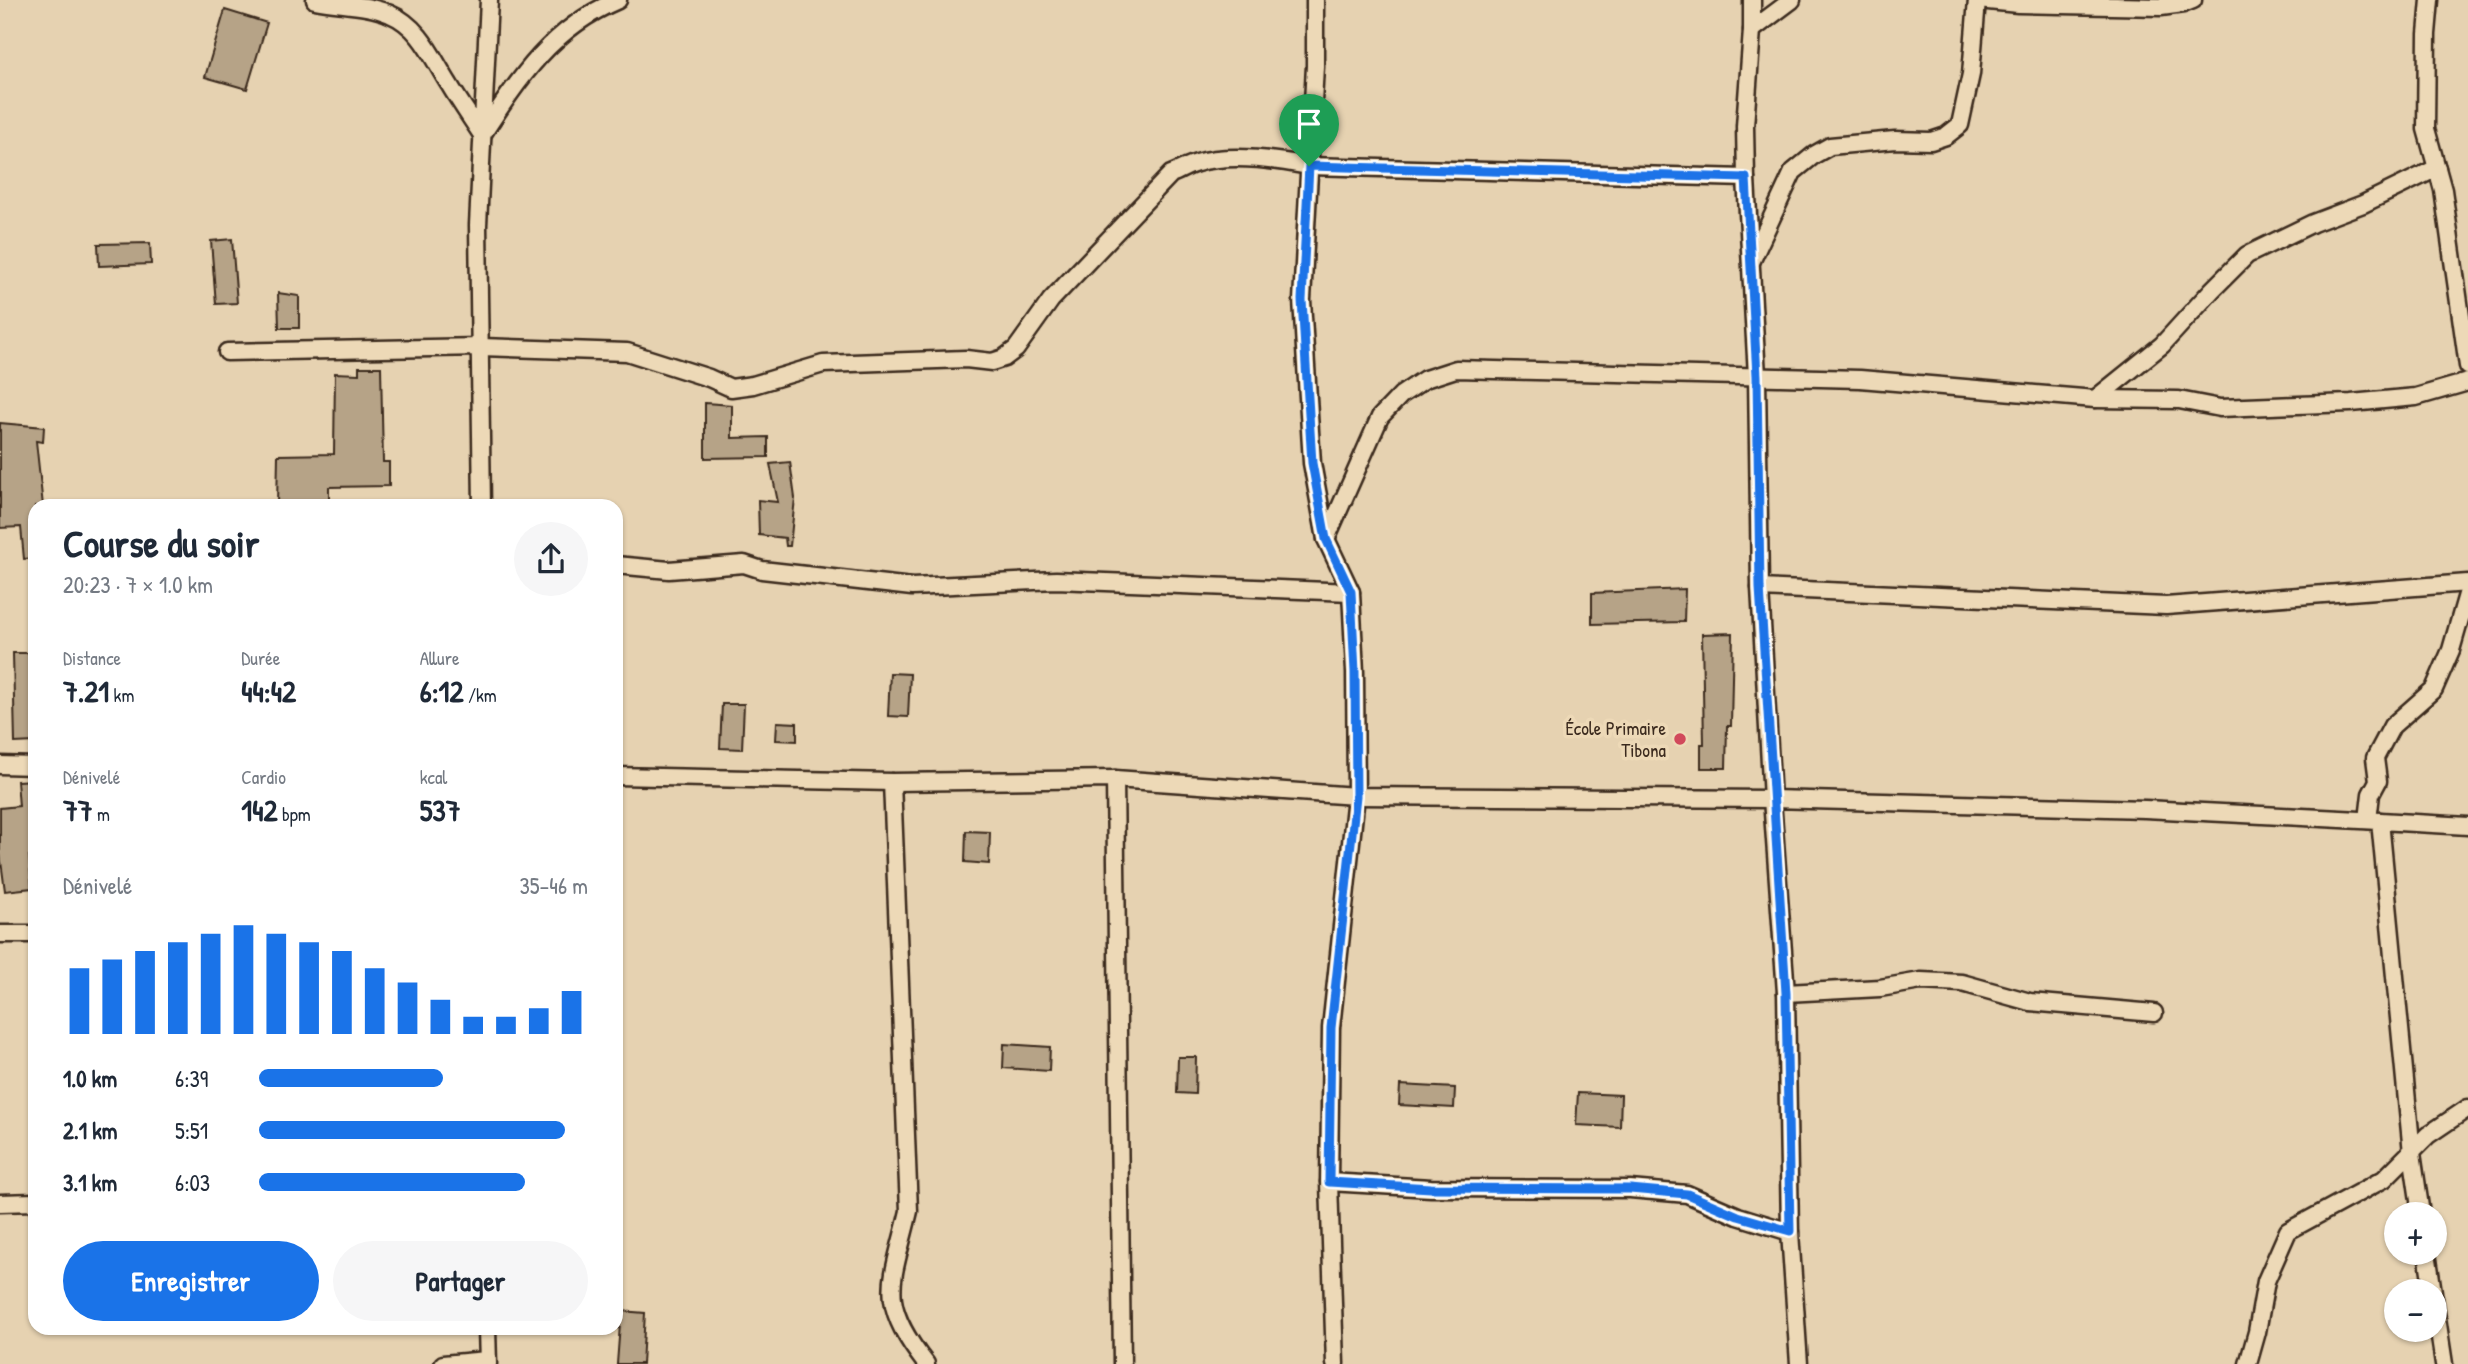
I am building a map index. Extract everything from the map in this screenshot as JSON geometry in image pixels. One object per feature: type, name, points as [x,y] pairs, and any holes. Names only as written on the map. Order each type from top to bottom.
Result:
[{"type":"street","points":[[315,0],[369,8],[392,14],[407,24],[432,53],[447,82],[482,135]]},
{"type":"street","points":[[482,499],[478,225],[489,0]]},
{"type":"street","points":[[482,135],[513,87],[550,42],[618,0]]},
{"type":"street","points":[[1315,0],[1315,66],[1302,300],[1312,463],[1326,539],[1351,592],[1355,672],[1356,796],[1331,1028],[1329,1182],[1335,1364]]},
{"type":"street","points":[[1752,0],[1745,126],[1757,376],[1760,588],[1786,993],[1790,1231],[1799,1364]]},
{"type":"street","points":[[1752,30],[1792,0]]},
{"type":"street","points":[[1750,264],[1793,172],[1814,155],[1830,146],[1895,140],[1931,141],[1947,136],[1960,125],[1971,74],[1978,0],[2161,7],[2193,0]]},
{"type":"street","points":[[2430,0],[2426,129],[2443,190],[2468,366]]},
{"type":"street","points":[[227,352],[481,347],[626,352],[709,378],[731,388],[753,385],[823,364],[966,359],[992,362],[1004,358],[1016,349],[1051,300],[1171,174],[1198,162],[1279,160],[1309,166],[1746,178]]},
{"type":"street","points":[[2095,399],[2162,345],[2247,255],[2313,223],[2364,204],[2437,167]]},
{"type":"street","points":[[1326,539],[1380,417],[1401,396],[1425,379],[1456,369],[1860,379],[2095,399],[2179,400],[2220,408],[2351,403],[2416,397],[2468,382]]},
{"type":"street","points":[[623,566],[669,570],[744,564],[762,570],[912,587],[1056,580],[1351,592]]},
{"type":"street","points":[[1760,588],[2166,606],[2468,583]]},
{"type":"street","points":[[2419,1202],[2371,794],[2378,781],[2375,758],[2392,726],[2434,689],[2451,650],[2468,591]]},
{"type":"street","points":[[0,765],[28,766]]},
{"type":"street","points":[[623,776],[892,782],[1115,779],[1356,796],[1772,799],[2145,809],[2468,826]]},
{"type":"street","points":[[1115,779],[1122,1364]]},
{"type":"street","points":[[892,782],[909,1211],[892,1275],[891,1297],[899,1325],[926,1364]]},
{"type":"street","points":[[0,934],[28,934]]},
{"type":"street","points":[[1786,993],[1880,988],[1921,981],[1962,984],[2030,1002],[2154,1013]]},
{"type":"street","points":[[2248,1364],[2266,1281],[2288,1231],[2384,1179],[2428,1135],[2468,1108]]},
{"type":"street","points":[[1329,1182],[1431,1188],[1630,1189],[1687,1194],[1738,1216],[1790,1231]]},
{"type":"street","points":[[0,1203],[28,1202]]},
{"type":"street","points":[[443,1364],[487,1362],[487,1335]]},
{"type":"street","points":[[2441,1342],[2444,1364]]},
{"type":"building","points":[[225,10],[267,23],[247,89],[205,77]]},
{"type":"building","points":[[232,239],[237,303],[216,304],[211,241]]},
{"type":"building","points":[[150,243],[151,264],[99,266],[98,244]]},
{"type":"building","points":[[278,293],[299,296],[299,328],[279,328]]},
{"type":"building","points":[[359,367],[381,367],[383,462],[389,462],[389,486],[329,487],[329,499],[277,499],[278,455],[334,454],[335,373],[359,374]]},
{"type":"building","points":[[705,403],[732,405],[732,438],[768,437],[768,457],[705,458]]},
{"type":"building","points":[[0,423],[44,427],[43,442],[36,441],[42,499],[28,499],[28,559],[24,559],[21,527],[0,528]]},
{"type":"building","points":[[790,462],[795,498],[790,546],[786,546],[785,538],[759,535],[758,500],[778,502],[770,464]]},
{"type":"building","points":[[1685,589],[1684,622],[1592,624],[1592,593]]},
{"type":"building","points":[[1733,633],[1731,726],[1727,726],[1726,768],[1701,768],[1701,744],[1704,744],[1702,634]]},
{"type":"building","points":[[13,653],[28,653],[28,742],[15,743]]},
{"type":"building","points":[[890,673],[910,674],[908,717],[888,716]]},
{"type":"building","points":[[722,704],[744,704],[742,749],[720,748]]},
{"type":"building","points":[[777,722],[797,723],[797,741],[776,740]]},
{"type":"building","points":[[28,780],[28,888],[5,891],[0,854],[0,808],[19,806],[17,781]]},
{"type":"building","points":[[966,831],[990,832],[989,864],[965,862]]},
{"type":"building","points":[[1004,1044],[1050,1047],[1049,1071],[1003,1068]]},
{"type":"building","points":[[1178,1057],[1196,1057],[1195,1094],[1177,1093]]},
{"type":"building","points":[[1400,1085],[1455,1088],[1454,1108],[1399,1105]]},
{"type":"building","points":[[1578,1093],[1621,1095],[1620,1127],[1576,1125]]},
{"type":"building","points":[[623,1311],[645,1313],[642,1364],[617,1364],[619,1335],[623,1335]]},
{"type":"place","name":"École Primaire Tibona","points":[[1680,739]]},
{"type":"route","points":[[1309,166],[1746,178],[1757,376],[1760,588],[1786,993],[1790,1231],[1738,1216],[1687,1194],[1630,1189],[1431,1188],[1329,1182],[1331,1028],[1356,796],[1355,672],[1351,592],[1326,539],[1312,463],[1302,300],[1309,166]]}]
